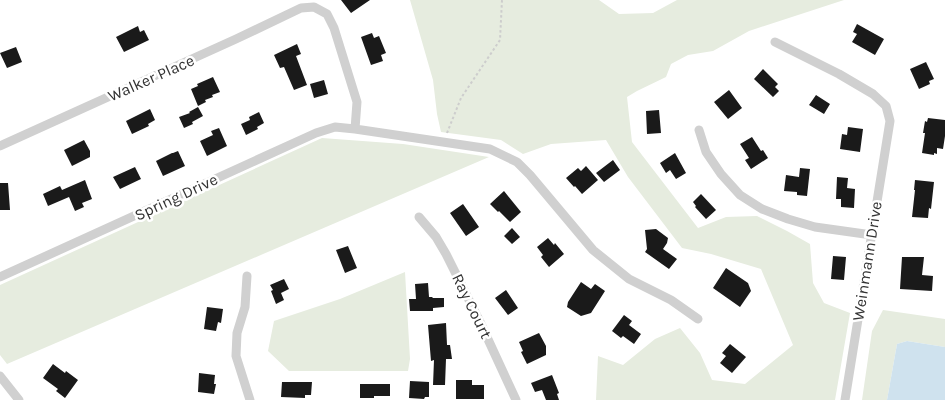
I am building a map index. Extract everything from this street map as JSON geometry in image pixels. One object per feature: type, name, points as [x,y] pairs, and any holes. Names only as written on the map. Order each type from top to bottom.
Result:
[{"type":"street","name":"Walker Place","points":[[0,146],[301,8],[314,7],[327,14],[334,28],[357,102],[355,129]]},
{"type":"street","name":"Weinmann Drive","points":[[775,42],[839,74],[873,94],[886,106],[890,121],[845,400]]},
{"type":"street","name":"Spring Drive","points":[[0,276],[316,133],[335,127],[490,149],[517,162],[593,250],[629,279],[671,300],[698,319]]},
{"type":"street","points":[[699,130],[706,152],[721,174],[740,196],[762,209],[788,219],[816,227],[872,236]]},
{"type":"street","name":"Ray Court","points":[[418,217],[436,237],[446,254],[516,400]]},
{"type":"street","points":[[247,276],[245,307],[237,332],[236,356],[250,400]]},
{"type":"street","points":[[0,376],[19,400]]},
{"type":"path","points":[[444,143],[461,98],[500,40],[502,0]]},
{"type":"shaded area","points":[[410,0],[599,0],[619,14],[653,13],[677,0],[844,0],[749,31],[713,51],[688,55],[671,64],[666,77],[627,97],[632,142],[698,228],[726,217],[757,216],[810,244],[813,283],[824,303],[850,313],[835,400],[596,400],[598,356],[623,365],[655,339],[680,328],[700,353],[712,380],[745,384],[793,345],[761,269],[711,254],[682,248],[628,177],[606,140],[551,144],[523,154],[501,140],[441,132],[433,80]]},
{"type":"shaded area","points":[[322,138],[403,144],[489,157],[7,364],[0,355],[0,285]]},
{"type":"shaded area","points":[[405,272],[410,359],[408,371],[289,371],[268,351],[274,321],[340,299]]},
{"type":"shaded area","points":[[883,310],[945,319],[945,347],[907,341],[897,344],[887,400],[862,400],[872,331]]},
{"type":"water","points":[[907,341],[945,347],[945,400],[887,400],[897,344]]},
{"type":"building","points":[[341,0],[370,0],[351,13]]},
{"type":"building","points":[[857,24],[884,39],[875,55],[852,42],[857,34],[853,32]]},
{"type":"building","points":[[138,26],[140,32],[144,30],[149,40],[124,52],[116,37]]},
{"type":"building","points":[[372,33],[374,38],[379,36],[386,53],[381,55],[383,61],[371,65],[361,37]]},
{"type":"building","points":[[297,44],[301,54],[296,56],[307,85],[294,90],[284,67],[280,68],[274,55]]},
{"type":"building","points":[[16,47],[22,62],[7,68],[0,53]]},
{"type":"building","points":[[926,62],[934,79],[929,81],[930,84],[919,89],[910,69]]},
{"type":"building","points":[[763,69],[778,84],[775,87],[779,91],[773,97],[754,79]]},
{"type":"building","points":[[213,77],[220,92],[212,95],[213,97],[205,100],[206,102],[198,106],[191,89],[198,86],[197,84]]},
{"type":"building","points":[[324,80],[328,94],[314,98],[310,84]]},
{"type":"building","points":[[729,90],[742,108],[728,119],[714,102]]},
{"type":"building","points":[[816,95],[830,104],[824,114],[809,105]]},
{"type":"building","points":[[198,107],[203,116],[184,128],[179,117],[190,113]]},
{"type":"building","points":[[150,109],[155,120],[148,124],[149,126],[132,134],[126,121]]},
{"type":"building","points":[[659,110],[661,133],[647,134],[646,111]]},
{"type":"building","points":[[259,112],[264,123],[257,127],[258,129],[246,135],[241,124],[250,120],[249,117]]},
{"type":"building","points":[[928,118],[945,120],[943,149],[937,148],[937,154],[934,153],[934,155],[922,153],[925,121],[927,122]]},
{"type":"building","points":[[848,127],[863,129],[860,152],[840,149],[842,134],[847,135]]},
{"type":"building","points":[[219,128],[227,146],[207,156],[200,141],[213,135],[211,131]]},
{"type":"building","points":[[752,137],[768,158],[751,169],[745,160],[749,158],[740,144]]},
{"type":"building","points":[[84,140],[90,151],[90,157],[72,166],[64,150]]},
{"type":"building","points":[[178,151],[185,166],[163,176],[156,161]]},
{"type":"building","points":[[675,153],[686,173],[676,179],[670,170],[666,173],[660,163]]},
{"type":"building","points":[[613,160],[620,170],[604,182],[596,173]]},
{"type":"building","points":[[586,166],[598,180],[582,194],[566,178],[578,168],[581,171]]},
{"type":"building","points":[[135,167],[141,179],[120,189],[113,177]]},
{"type":"building","points":[[800,168],[810,169],[807,196],[797,195],[797,192],[784,191],[786,175],[799,177]]},
{"type":"building","points":[[837,177],[848,178],[847,188],[855,189],[854,208],[841,207],[841,199],[836,199]]},
{"type":"building","points":[[85,180],[92,199],[82,203],[84,207],[75,211],[69,197],[48,206],[43,194],[60,186],[62,190]]},
{"type":"building","points":[[915,180],[934,182],[928,218],[912,217]]},
{"type":"building","points":[[0,183],[8,183],[10,210],[0,210]]},
{"type":"building","points":[[504,191],[521,212],[510,222],[490,204]]},
{"type":"building","points":[[701,194],[716,210],[706,219],[693,202]]},
{"type":"building","points":[[463,204],[479,227],[466,236],[450,213]]},
{"type":"building","points":[[512,228],[520,237],[512,244],[504,236]]},
{"type":"building","points":[[656,229],[668,238],[663,249],[677,259],[669,269],[645,252],[647,249],[645,230]]},
{"type":"building","points":[[548,238],[564,254],[549,267],[541,257],[543,255],[537,247]]},
{"type":"building","points":[[348,246],[357,268],[345,273],[336,250]]},
{"type":"building","points":[[833,256],[846,257],[844,280],[831,279]]},
{"type":"building","points":[[902,257],[924,257],[922,275],[933,276],[932,291],[900,289]]},
{"type":"building","points":[[726,268],[748,283],[751,291],[740,307],[713,288]]},
{"type":"building","points":[[284,279],[289,289],[281,293],[284,300],[276,304],[270,285]]},
{"type":"building","points":[[581,282],[591,289],[595,284],[605,291],[591,313],[581,316],[567,307],[568,302]]},
{"type":"building","points":[[428,283],[429,297],[444,298],[444,307],[433,308],[433,311],[410,311],[409,299],[416,299],[415,284]]},
{"type":"building","points":[[506,290],[518,308],[508,315],[495,298]]},
{"type":"building","points":[[207,307],[223,309],[221,323],[218,322],[216,331],[204,329]]},
{"type":"building","points":[[624,315],[632,321],[629,325],[641,334],[634,344],[612,331]]},
{"type":"building","points":[[446,323],[447,345],[450,345],[452,359],[446,359],[445,385],[433,385],[434,360],[431,361],[428,325]]},
{"type":"building","points":[[539,333],[546,346],[546,355],[527,364],[521,352],[523,351],[519,342]]},
{"type":"building","points":[[730,344],[746,357],[732,373],[720,363],[726,356],[722,353]]},
{"type":"building","points":[[53,364],[78,380],[65,398],[56,391],[58,389],[43,378]]},
{"type":"building","points":[[199,373],[215,375],[214,394],[198,392]]},
{"type":"building","points":[[552,375],[559,393],[557,394],[559,400],[546,400],[542,390],[535,392],[531,383]]},
{"type":"building","points":[[456,380],[472,380],[472,385],[484,385],[484,399],[456,399]]},
{"type":"building","points":[[410,381],[429,382],[429,397],[424,399],[409,398]]},
{"type":"building","points":[[282,382],[312,382],[311,395],[305,395],[305,398],[281,397]]},
{"type":"building","points":[[360,384],[390,384],[390,396],[360,398]]}]
